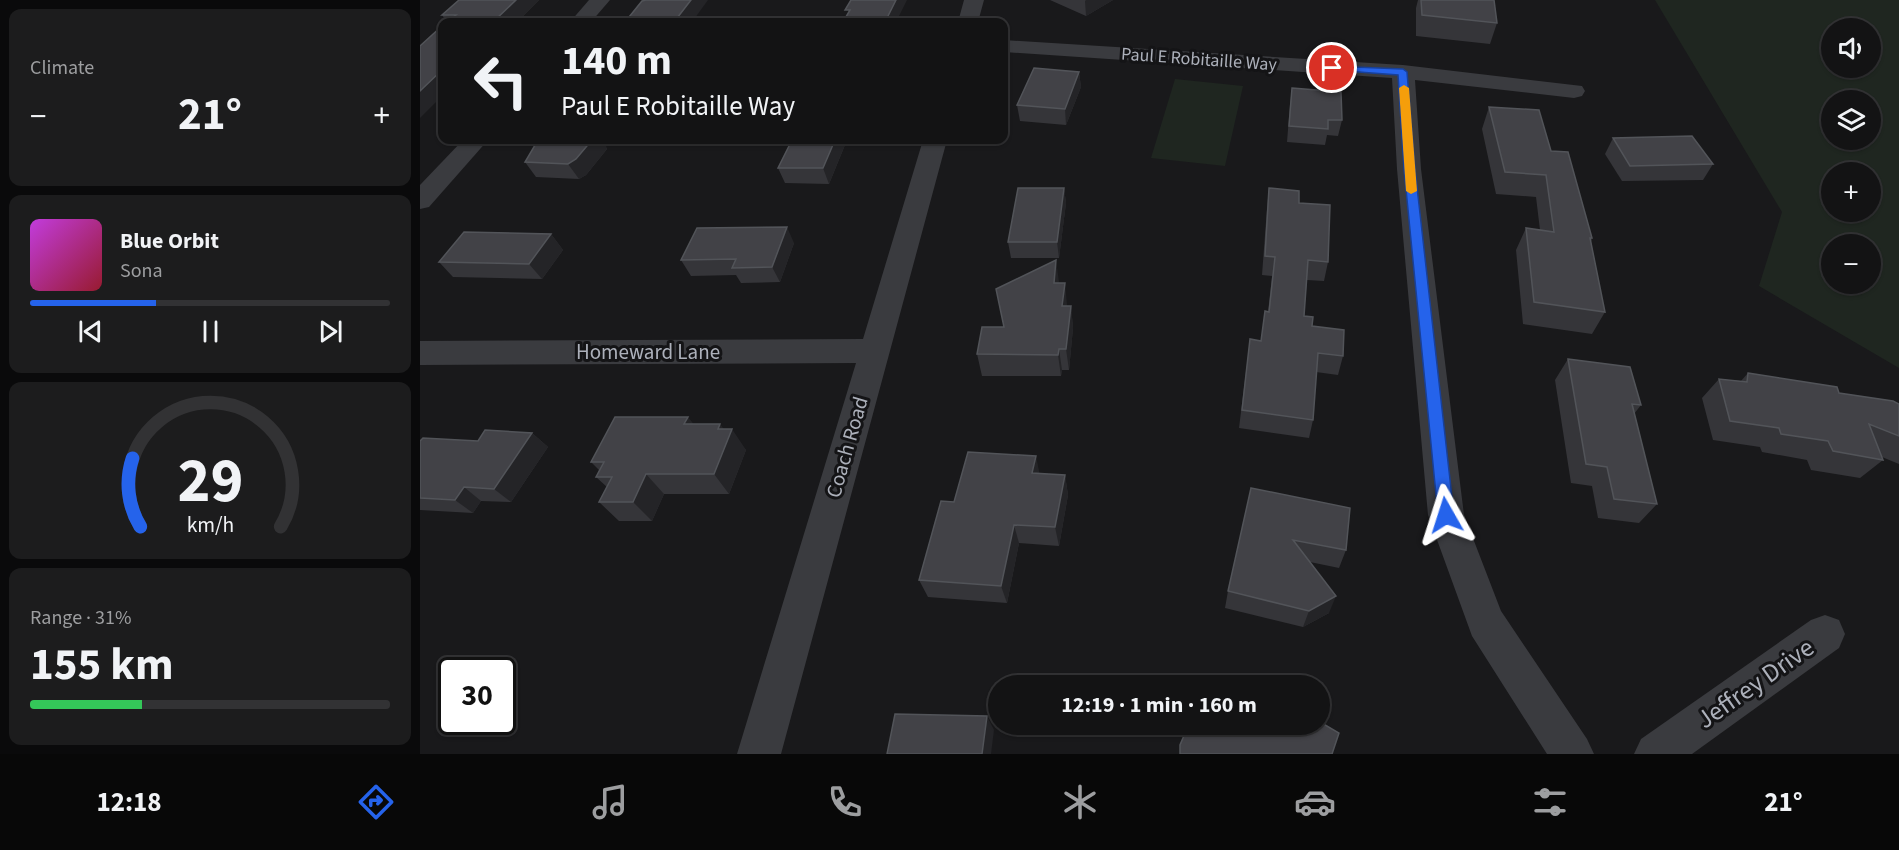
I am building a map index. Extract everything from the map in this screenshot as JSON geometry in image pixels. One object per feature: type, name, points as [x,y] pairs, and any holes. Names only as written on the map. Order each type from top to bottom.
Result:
[{"type":"street","points":[[584,18],[600,0]]},
{"type":"street","points":[[969,18],[974,0]]},
{"type":"street","name":"Paul E Robitaille Way","points":[[1008,46],[1403,72],[1574,92]]},
{"type":"street","points":[[1403,72],[1409,169],[1446,515],[1486,623],[1572,754]]},
{"type":"street","points":[[420,201],[472,144]]},
{"type":"street","name":"Coach Road","points":[[759,754],[934,144]]},
{"type":"street","name":"Homeward Lane","points":[[420,353],[875,351]]},
{"type":"street","name":"Jeffrey Drive","points":[[1656,754],[1825,634]]},
{"type":"shaded area","points":[[1655,0],[1899,0],[1899,368],[1759,286],[1782,212]]},
{"type":"shaded area","points":[[1175,79],[1243,86],[1225,166],[1151,158]]},
{"type":"building","points":[[459,0],[516,0],[497,18],[452,18],[456,15],[442,15]]},
{"type":"building","points":[[691,0],[677,18],[628,18],[642,1]]},
{"type":"building","points":[[851,0],[896,0],[887,18],[845,18],[850,10],[845,10]]},
{"type":"building","points":[[1421,0],[1494,0],[1497,23],[1422,15]]},
{"type":"building","points":[[438,30],[438,74],[420,91],[420,46]]},
{"type":"building","points":[[1034,68],[1079,72],[1065,109],[1017,105]]},
{"type":"building","points":[[1292,88],[1341,92],[1342,120],[1328,120],[1328,129],[1289,126]]},
{"type":"building","points":[[1489,107],[1539,110],[1551,151],[1568,152],[1592,238],[1590,238],[1605,312],[1534,302],[1526,228],[1554,232],[1546,175],[1505,172]]},
{"type":"building","points":[[1692,136],[1713,164],[1630,166],[1613,138]]},
{"type":"building","points":[[536,144],[589,144],[576,159],[568,164],[525,162]]},
{"type":"building","points":[[790,144],[833,144],[823,168],[778,168]]},
{"type":"building","points":[[1018,188],[1064,188],[1057,242],[1008,242]]},
{"type":"building","points":[[1269,188],[1299,191],[1299,203],[1330,205],[1328,262],[1308,260],[1304,316],[1313,317],[1312,326],[1344,330],[1343,356],[1318,353],[1313,420],[1242,410],[1250,339],[1261,341],[1265,311],[1269,312],[1275,257],[1265,256]]},
{"type":"building","points":[[787,227],[772,267],[732,268],[736,259],[681,260],[697,228]]},
{"type":"building","points":[[464,232],[551,234],[529,264],[439,262]]},
{"type":"building","points":[[1056,260],[1054,283],[1065,283],[1062,306],[1071,306],[1066,349],[1059,349],[1058,355],[977,354],[982,327],[1004,327],[996,289]]},
{"type":"building","points":[[1568,359],[1630,367],[1641,405],[1632,404],[1657,504],[1614,499],[1607,467],[1586,464]]},
{"type":"building","points":[[1748,373],[1837,387],[1839,393],[1893,401],[1899,404],[1899,436],[1869,424],[1883,460],[1833,451],[1828,441],[1781,434],[1779,428],[1730,421],[1719,379],[1747,382]]},
{"type":"building","points":[[615,417],[688,417],[684,424],[720,424],[718,429],[732,429],[714,474],[646,474],[633,502],[599,502],[612,477],[596,477],[604,462],[591,462]]},
{"type":"building","points":[[485,430],[532,433],[494,489],[464,487],[455,500],[420,498],[420,441],[423,438],[478,441]]},
{"type":"building","points":[[968,452],[1036,456],[1032,473],[1065,475],[1055,527],[1014,525],[1001,586],[919,580],[941,501],[954,502]]},
{"type":"building","points":[[1251,488],[1350,508],[1346,550],[1293,540],[1336,596],[1309,611],[1228,591]]},
{"type":"building","points":[[895,714],[987,716],[982,754],[887,754]]},
{"type":"building","points":[[1330,728],[1339,733],[1332,754],[1180,754],[1180,745],[1184,735],[1330,735]]},
{"type":"slow traffic","points":[[1404,88],[1411,191]]},
{"type":"route","points":[[1332,68],[1403,72],[1409,169],[1446,515]]}]
